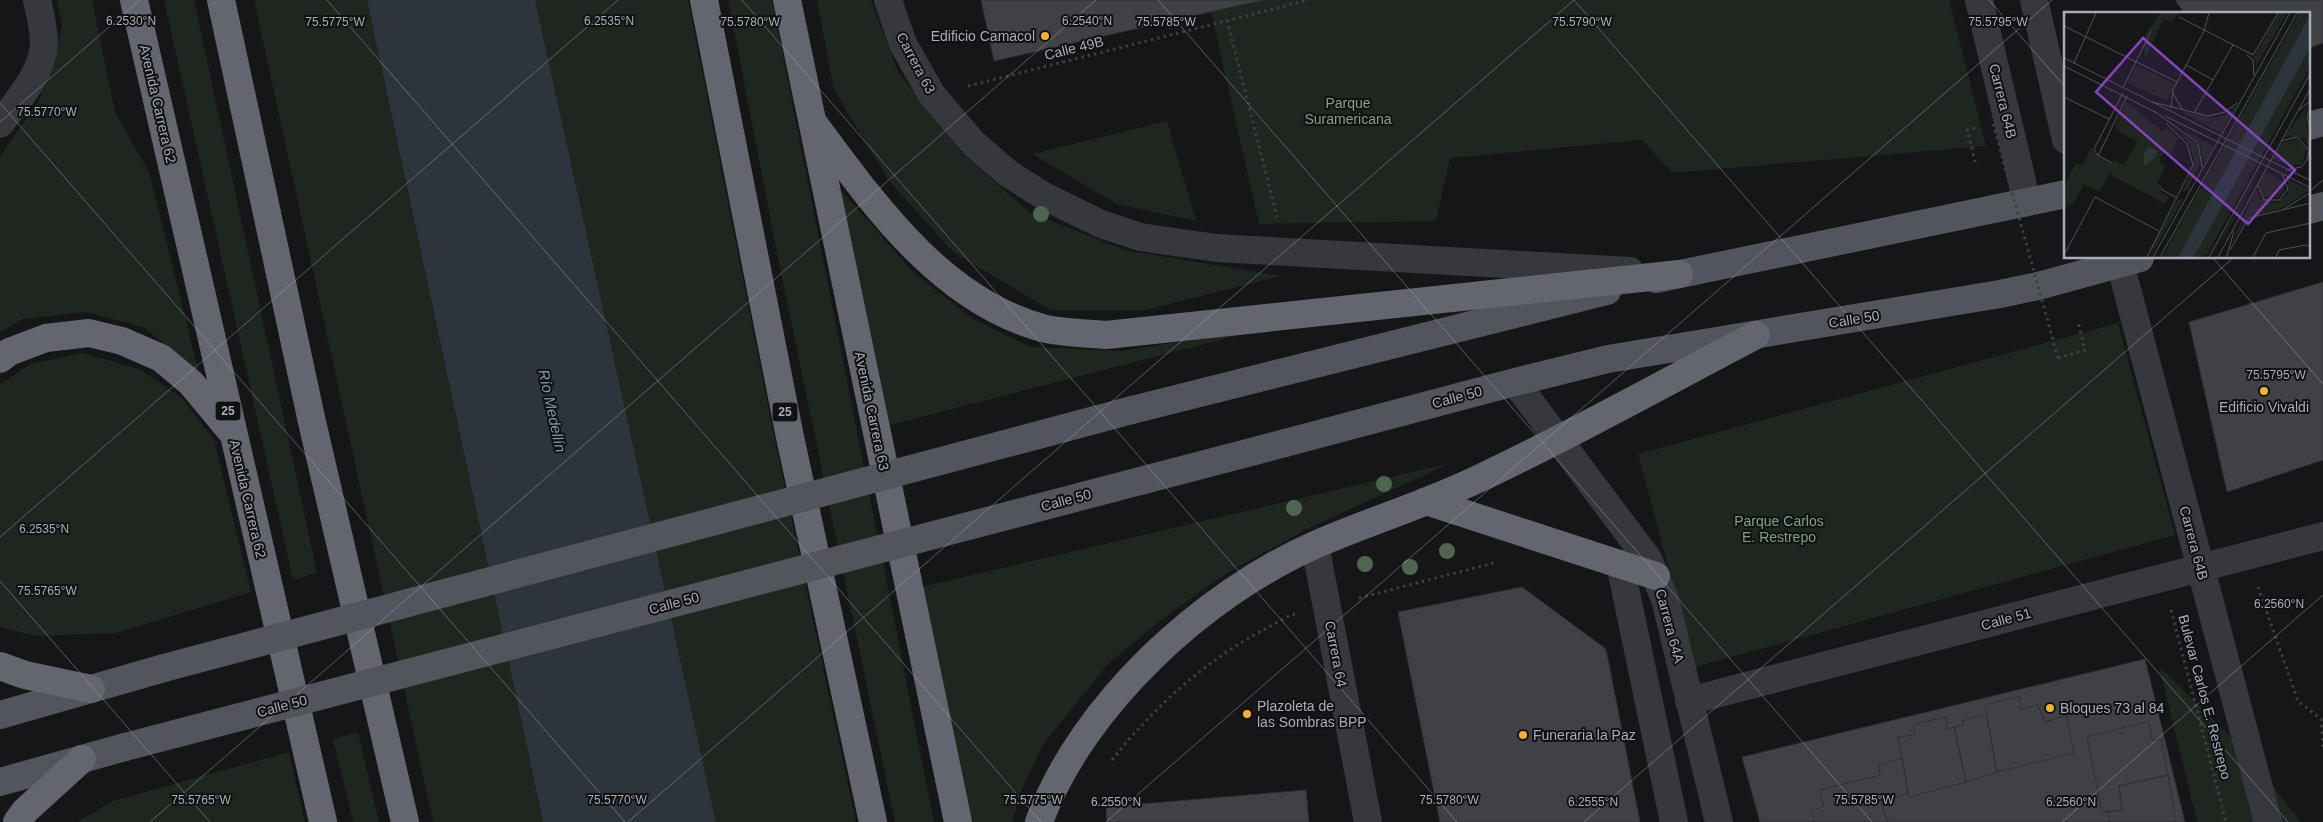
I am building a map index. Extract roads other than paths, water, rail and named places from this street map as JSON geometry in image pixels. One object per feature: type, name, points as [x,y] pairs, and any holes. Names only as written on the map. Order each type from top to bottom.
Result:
[{"type":"highway","name":"Avenida Carrera 62","points":[[134,0],[323,822]]},
{"type":"highway","points":[[221,0],[315,431],[405,822]]},
{"type":"highway","name":"25","points":[[704,0],[790,437],[873,822]]},
{"type":"highway","name":"Avenida Carrera 63","points":[[787,0],[958,822]]},
{"type":"highway","points":[[812,121],[881,212],[914,248],[959,285],[1001,313],[1046,329],[1106,335],[1144,332],[1258,318],[1680,274]]},
{"type":"highway","points":[[0,359],[9,352],[46,338],[89,333],[122,341],[161,358],[191,383],[233,434]]},
{"type":"highway","points":[[1039,822],[1048,796],[1084,736],[1131,677],[1171,638],[1219,602],[1272,568],[1315,545],[1477,480],[1756,335]]},
{"type":"highway","points":[[1426,501],[1656,576]]},
{"type":"highway","points":[[0,666],[25,675],[90,689]]},
{"type":"highway","points":[[17,822],[25,811],[82,759]]},
{"type":"main road","points":[[2310,126],[2323,122]]},
{"type":"main road","points":[[0,715],[164,668],[1132,410],[1680,274],[2064,194]]},
{"type":"main road","points":[[2310,210],[2323,206]]},
{"type":"main road","name":"Calle 50","points":[[0,782],[125,747],[1515,382],[1608,360],[2000,294],[2042,285],[2130,260]]},
{"type":"street","points":[[0,124],[28,85],[38,66],[44,44],[37,0]]},
{"type":"street","name":"Carrera 63","points":[[888,0],[903,44],[932,95],[974,144],[1009,174],[1044,196],[1101,224],[1140,237],[1217,248],[1680,274]]},
{"type":"street","name":"Carrera 64B","points":[[1978,0],[2027,202]]},
{"type":"street","points":[[2034,0],[2064,131]]},
{"type":"street","name":"Carrera 64B","points":[[2130,260],[2201,568],[2268,822]]},
{"type":"street","name":"Carrera 64A","points":[[1515,382],[1648,559],[1656,576],[1666,599],[1718,822]]},
{"type":"street","name":"Calle 51","points":[[1689,701],[2323,536]]},
{"type":"street","name":"Carrera 64","points":[[1315,545],[1368,822]]},
{"type":"street","points":[[1620,564],[1674,822]]},
{"type":"water","name":"Río Medellín","points":[[367,0],[535,0],[716,822],[543,822]]},
{"type":"place","name":"Edificio Camacol","points":[[1045,36]]},
{"type":"place","name":"Edificio Vivaldi","points":[[2264,391]]},
{"type":"place","name":"Bloques 73 al 84","points":[[2050,708]]},
{"type":"place","name":"Plazoleta de las Sombras BPP","points":[[1247,714]]},
{"type":"place","name":"Funeraria la Paz","points":[[1523,735]]},
{"type":"park label","name":"Parque Suramericana","points":[[1348,112]]},
{"type":"park label","name":"Parque Carlos E. Restrepo","points":[[1779,530]]}]
